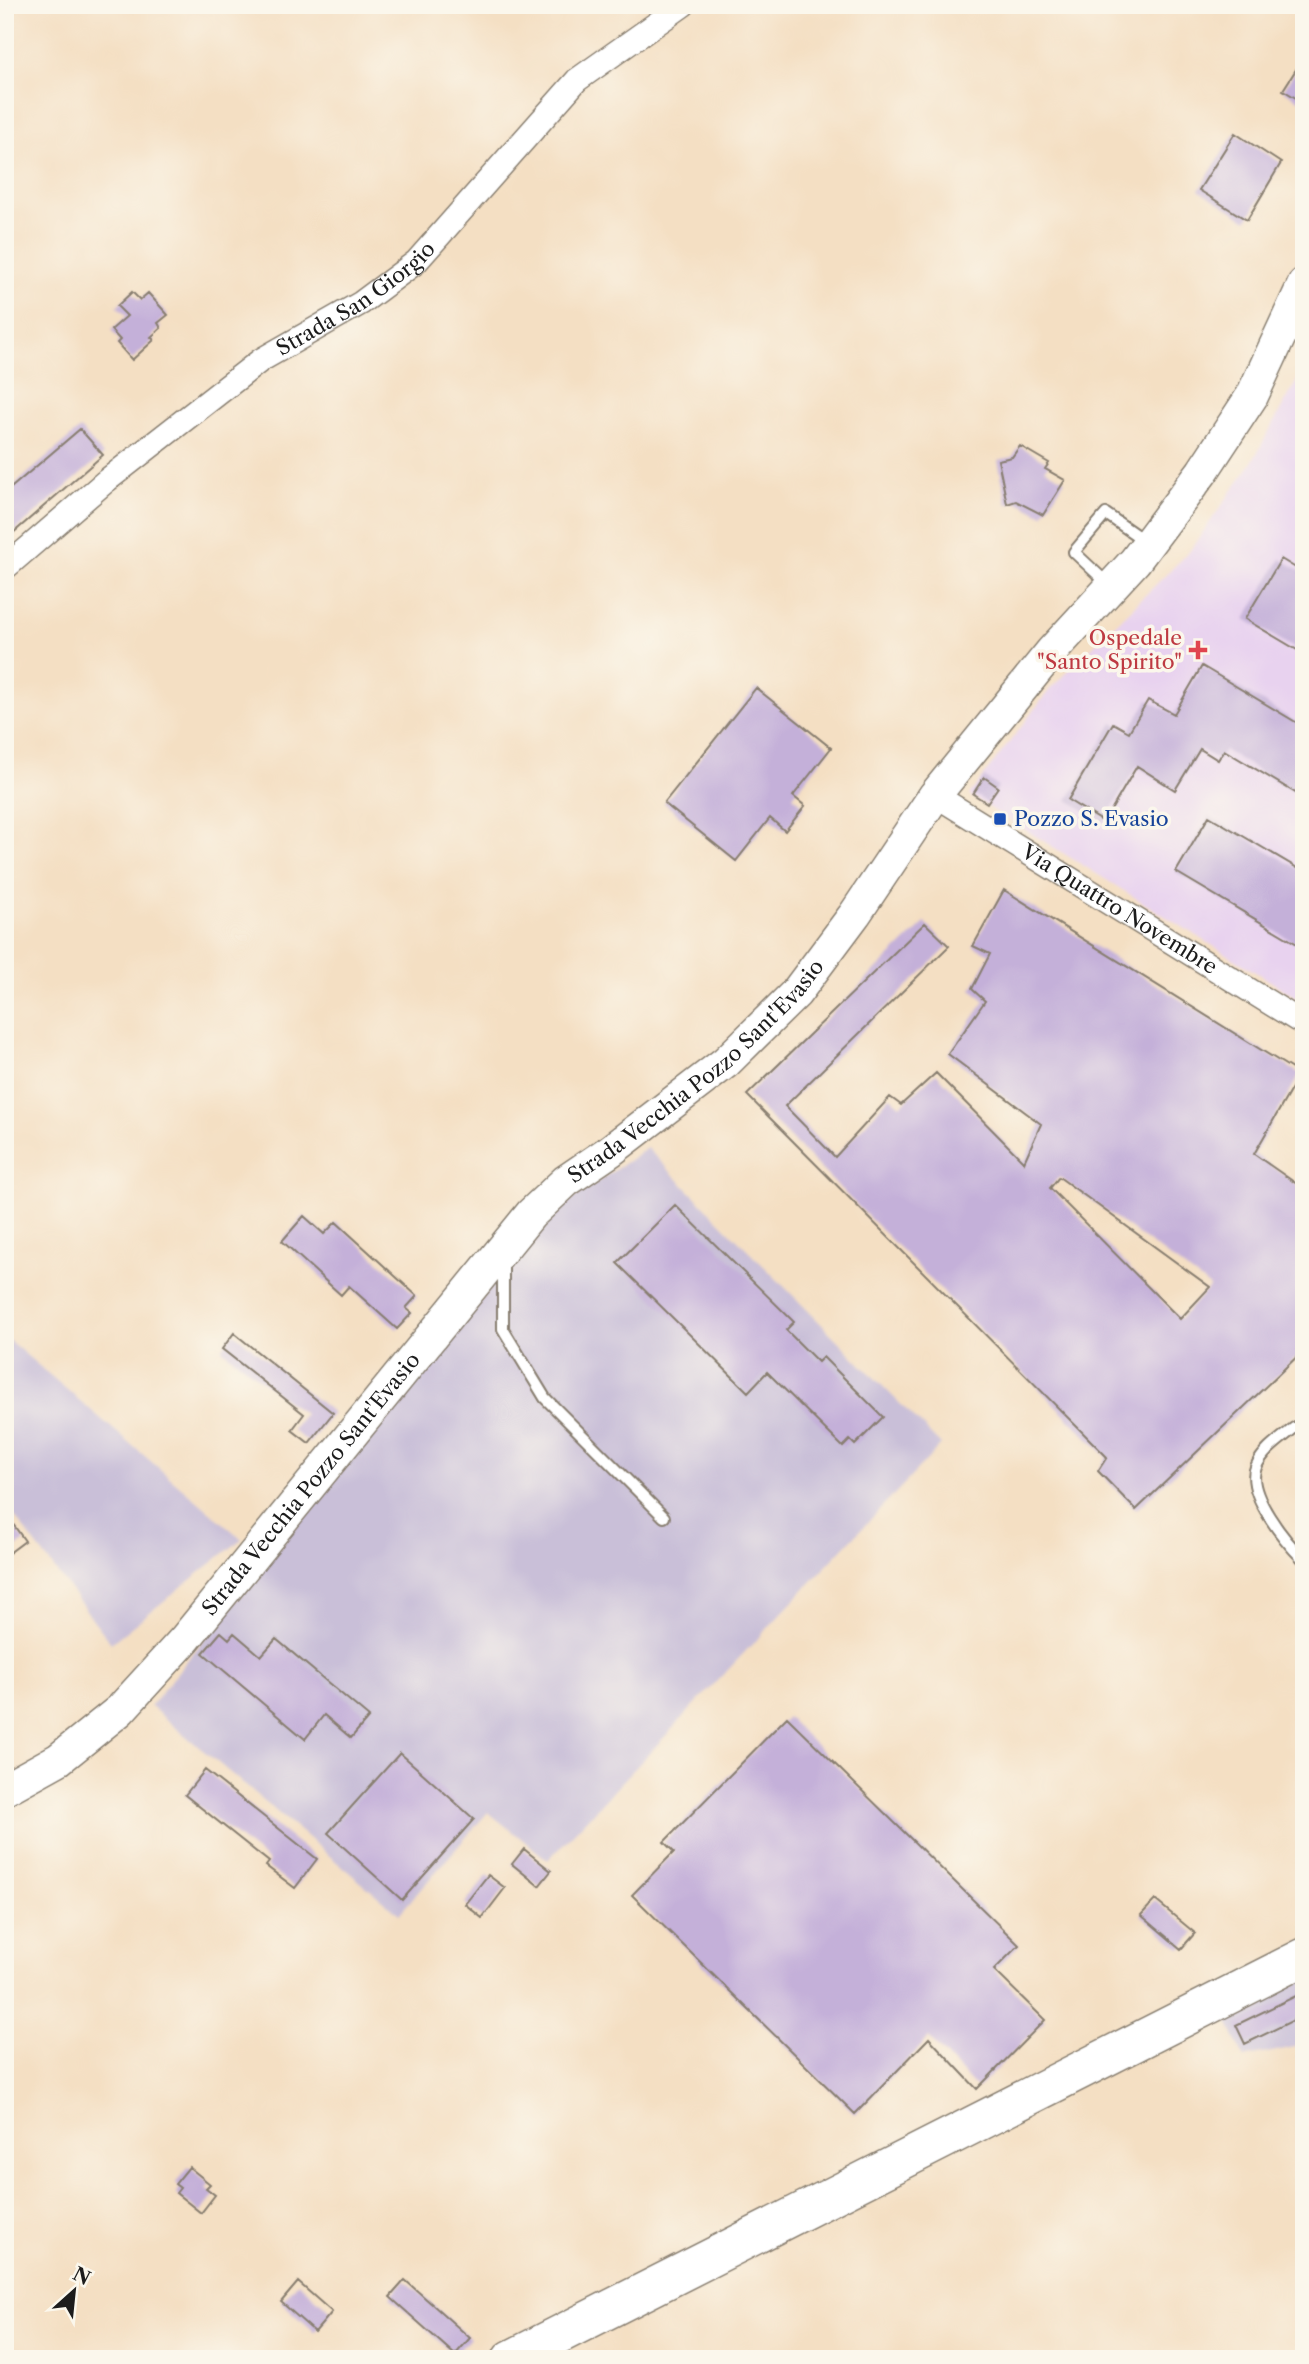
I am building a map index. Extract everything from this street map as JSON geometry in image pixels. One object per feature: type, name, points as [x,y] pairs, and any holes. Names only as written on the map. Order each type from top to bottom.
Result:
[{"type":"main road","points":[[511,2359],[1304,1957]]},
{"type":"street","name":"Strada San Giorgio","points":[[5,568],[106,481],[261,360],[361,303],[416,262],[577,80],[683,5]]},
{"type":"street","name":"Strada Vecchia Pozzo Sant'Evasio","points":[[5,1789],[59,1759],[120,1710],[185,1639],[502,1247],[566,1181],[610,1151],[726,1062],[796,993],[855,914],[935,795],[1052,651],[1148,544],[1202,472],[1252,396],[1304,284]]},
{"type":"street","name":"Via Quattro Novembre","points":[[935,795],[1304,1024]]},
{"type":"lane","points":[[1112,587],[1074,552],[1106,514],[1148,544]]},
{"type":"lane","points":[[502,1247],[503,1329],[545,1398],[664,1517]]},
{"type":"lane","points":[[1294,1428],[1269,1449],[1256,1467],[1253,1483],[1284,1540],[1304,1560]]},
{"type":"shaded area","name":"Ospedale \"Santo Spirito\"","points":[[1304,368],[1304,1002],[969,795],[1051,688],[1189,552],[1251,464]]},
{"type":"shaded area","points":[[647,1148],[941,1445],[548,1860],[488,1812],[399,1914],[150,1706],[549,1215]]},
{"type":"shaded area","points":[[5,1337],[242,1539],[111,1643],[5,1504]]},
{"type":"shaded area","points":[[1304,1979],[1304,2045],[1244,2058],[1226,2017]]},
{"type":"building","points":[[1304,57],[1304,103],[1283,90]]},
{"type":"building","points":[[1235,133],[1281,163],[1247,220],[1199,190]]},
{"type":"building","points":[[132,292],[140,300],[148,293],[168,315],[158,323],[161,328],[151,337],[154,340],[132,360],[117,343],[120,340],[111,330],[127,316],[117,306]]},
{"type":"building","points":[[80,429],[103,455],[5,540],[5,493]]},
{"type":"building","points":[[1020,446],[1049,463],[1045,469],[1065,480],[1043,515],[1016,501],[1007,504],[998,460],[1012,457]]},
{"type":"building","points":[[1281,559],[1304,573],[1304,654],[1245,619]]},
{"type":"building","points":[[1202,666],[1304,727],[1304,798],[1224,750],[1218,760],[1200,749],[1175,790],[1137,766],[1104,822],[1068,800],[1113,723],[1129,732],[1148,700],[1174,714]]},
{"type":"building","points":[[756,688],[831,748],[793,796],[805,806],[785,831],[770,818],[736,861],[664,803]]},
{"type":"building","points":[[984,777],[998,787],[987,803],[973,794]]},
{"type":"building","points":[[1209,816],[1304,872],[1304,948],[1176,872]]},
{"type":"building","points":[[1004,890],[1300,1074],[1254,1154],[1304,1189],[1304,1350],[1136,1510],[1098,1471],[1107,1457],[747,1095],[925,923],[949,946],[785,1106],[835,1157],[890,1097],[901,1105],[936,1073],[1024,1162],[1041,1124],[948,1054],[985,1001],[972,989],[990,954],[973,946]],"holes":[[[1059,1177],[1210,1287],[1180,1319],[1050,1188]]]},
{"type":"building","points":[[675,1205],[794,1322],[786,1330],[818,1362],[823,1357],[883,1417],[855,1445],[850,1440],[843,1447],[767,1372],[748,1392],[617,1263]]},
{"type":"building","points":[[304,1216],[324,1234],[336,1222],[417,1296],[406,1308],[412,1313],[397,1329],[349,1286],[341,1295],[282,1241]]},
{"type":"building","points":[[234,1333],[333,1413],[309,1443],[292,1430],[304,1414],[222,1349]]},
{"type":"building","points":[[5,1513],[25,1541],[5,1556]]},
{"type":"building","points":[[221,1632],[229,1639],[234,1633],[261,1656],[276,1639],[369,1717],[351,1738],[324,1715],[305,1739],[203,1653]]},
{"type":"building","points":[[787,1717],[1019,1945],[994,1970],[1045,2020],[977,2089],[929,2038],[855,2114],[632,1895],[674,1852],[664,1842]]},
{"type":"building","points":[[400,1753],[474,1819],[402,1900],[328,1833]]},
{"type":"building","points":[[205,1770],[317,1859],[295,1888],[266,1866],[269,1862],[185,1795]]},
{"type":"building","points":[[524,1849],[551,1871],[539,1886],[512,1864]]},
{"type":"building","points":[[488,1875],[505,1888],[482,1918],[465,1904]]},
{"type":"building","points":[[1155,1900],[1195,1933],[1181,1949],[1141,1915]]},
{"type":"building","points":[[1304,1992],[1304,2015],[1245,2044],[1236,2025]]},
{"type":"building","points":[[189,2167],[210,2184],[206,2188],[215,2195],[201,2213],[176,2193],[180,2188],[175,2184]]},
{"type":"building","points":[[405,2280],[470,2338],[455,2355],[390,2297]]},
{"type":"building","points":[[298,2282],[332,2312],[315,2332],[281,2302]]},
{"type":"place","name":"Ospedale \"Santo Spirito\"","points":[[1198,650]]},
{"type":"place","name":"Pozzo S. Evasio","points":[[1000,819]]}]
